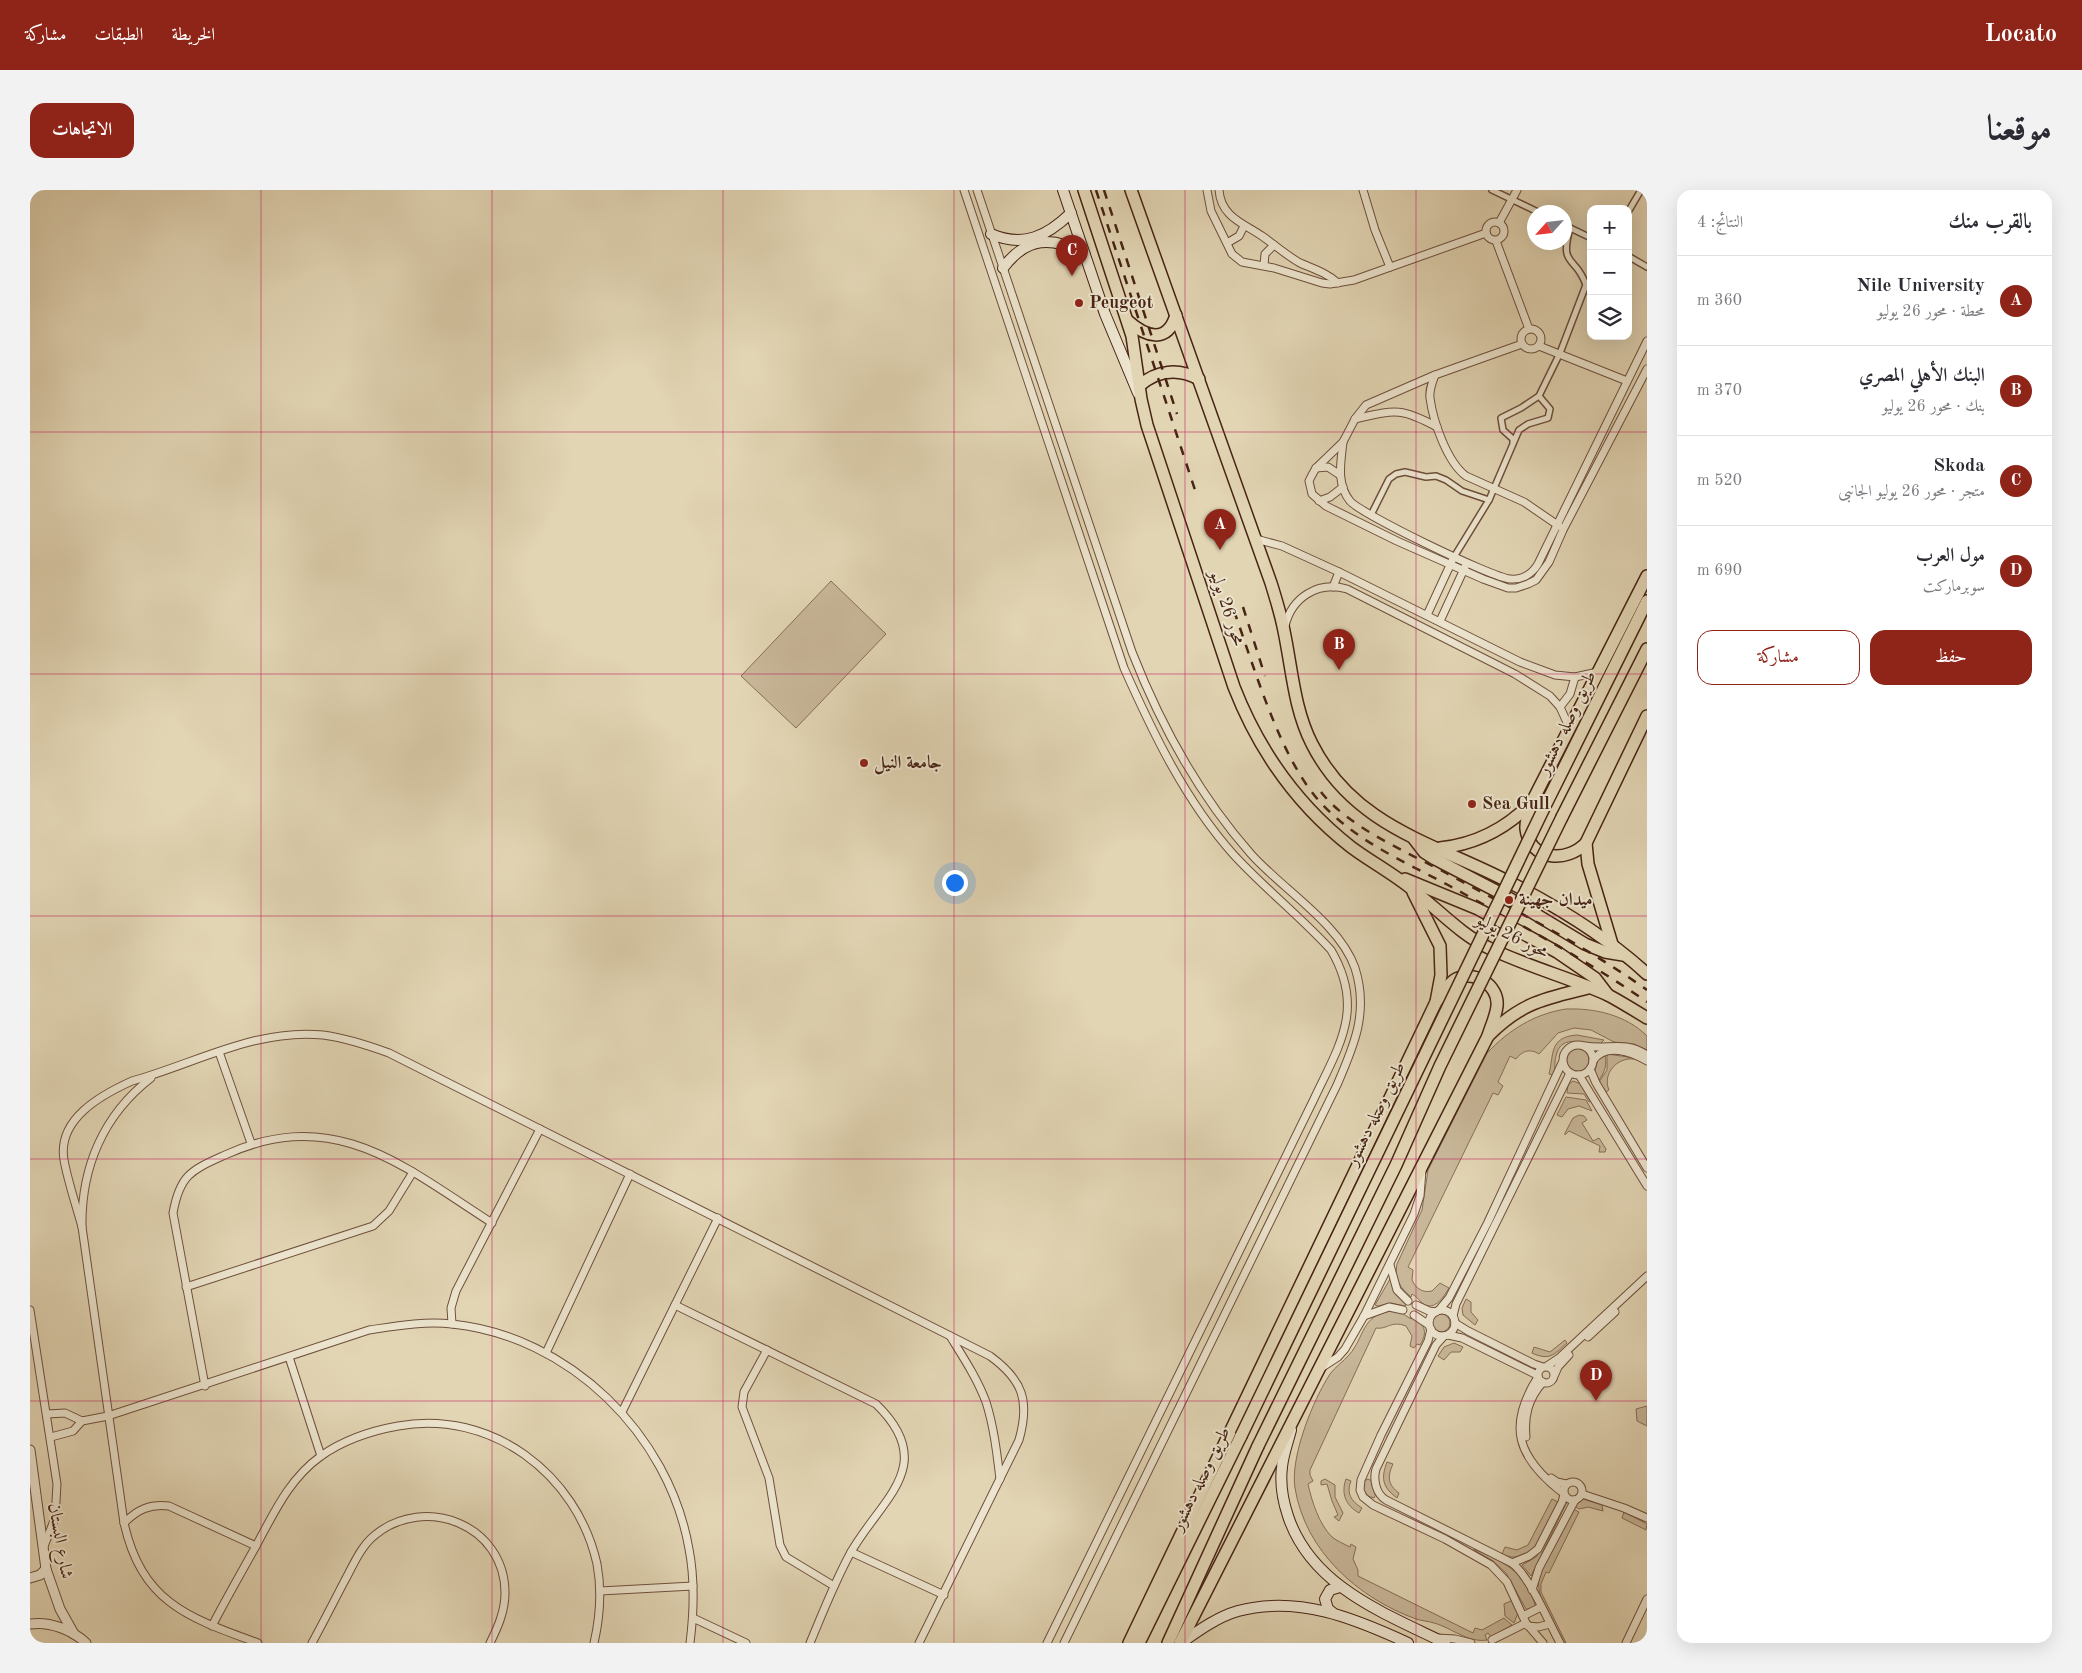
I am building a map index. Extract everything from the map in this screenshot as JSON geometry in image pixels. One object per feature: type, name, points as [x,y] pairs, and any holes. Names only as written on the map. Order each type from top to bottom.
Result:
[{"type":"main road","points":[[1063,190],[1121,354],[1141,399]]},
{"type":"main road","name":"محور 26 يوليو","points":[[1084,190],[1135,353],[1141,399],[1147,425],[1234,687],[1258,740],[1290,788],[1309,810],[1352,848],[1412,888],[1452,924],[1490,949],[1530,967],[1608,995],[1647,1018]]},
{"type":"main road","name":"محور 26 يوليو","points":[[1131,190],[1271,583],[1284,629],[1301,715],[1312,744],[1324,764],[1339,783],[1368,811],[1394,829],[1487,870],[1534,895],[1612,944],[1647,974]]},
{"type":"main road","points":[[991,234],[1012,241],[1035,237],[1052,230],[1071,212]]},
{"type":"main road","points":[[1003,268],[1017,253],[1032,245],[1044,242],[1065,244],[1085,255]]},
{"type":"main road","points":[[1126,320],[1140,331],[1152,335],[1165,332],[1174,322],[1176,315]]},
{"type":"main road","points":[[1139,386],[1155,375],[1168,372],[1181,372],[1199,379]]},
{"type":"main road","points":[[1647,576],[1532,802],[1526,832],[1532,843],[1540,851],[1550,856],[1561,857],[1577,851],[1586,843],[1647,716]]},
{"type":"main road","name":"طريق وصله دهشور","points":[[1139,1643],[1496,906],[1647,601]]},
{"type":"main road","name":"طريق وصله دهشور","points":[[1168,1643],[1258,1446],[1396,1166],[1440,1066],[1566,808],[1647,649]]},
{"type":"main road","points":[[1437,849],[1468,843],[1496,831],[1521,813],[1532,802]]},
{"type":"main road","name":"محور 26 يوليو","points":[[1414,838],[1429,856],[1502,894],[1584,944],[1605,952],[1627,956]]},
{"type":"main road","points":[[1586,843],[1588,864],[1612,944]]},
{"type":"main road","name":"محور 26 يوليو","points":[[1387,872],[1478,909],[1557,952],[1595,978],[1608,995]]},
{"type":"main road","points":[[1412,888],[1440,946],[1441,975],[1436,1002]]},
{"type":"main road","points":[[1129,1643],[1436,1002],[1454,980],[1469,976],[1484,982],[1495,995],[1497,1006],[1488,1036],[1180,1643]]},
{"type":"main road","points":[[1488,1036],[1504,1020],[1520,1009],[1550,998],[1588,988]]},
{"type":"main road","points":[[1296,1414],[1282,1467],[1285,1505],[1293,1530],[1302,1547],[1315,1564],[1340,1587],[1376,1608],[1445,1643]]},
{"type":"main road","points":[[1332,1613],[1326,1604],[1327,1594],[1335,1587],[1340,1587]]},
{"type":"main road","points":[[1180,1643],[1211,1622],[1236,1611],[1286,1605],[1313,1608],[1332,1613],[1368,1625],[1408,1643]]},
{"type":"street","points":[[964,190],[1124,668],[1150,725],[1172,766],[1202,813],[1232,852],[1330,950],[1339,964],[1346,983],[1348,1002],[1346,1022],[1341,1041],[1314,1099],[1047,1643]]},
{"type":"street","points":[[977,190],[1132,652],[1168,734],[1213,806],[1251,854],[1280,884],[1334,932],[1348,952],[1355,968],[1360,1007],[1359,1029],[1337,1085],[1064,1643]]},
{"type":"street","points":[[1207,190],[1211,211],[1236,259],[1251,264],[1264,265],[1312,281],[1330,284],[1354,280],[1486,234]]},
{"type":"street","points":[[1219,190],[1222,206],[1230,216],[1288,256],[1327,274],[1338,283]]},
{"type":"street","points":[[1363,190],[1375,230],[1390,267]]},
{"type":"street","points":[[1492,190],[1527,207]]},
{"type":"street","points":[[1499,223],[1517,190]]},
{"type":"street","points":[[1632,205],[1641,190]]},
{"type":"street","points":[[1496,241],[1502,238],[1504,227],[1499,223],[1489,224],[1486,228],[1486,234],[1496,241],[1529,330]]},
{"type":"street","points":[[1226,243],[1239,236],[1244,226]]},
{"type":"street","points":[[1572,228],[1587,236]]},
{"type":"street","points":[[1264,265],[1265,254],[1274,245]]},
{"type":"street","points":[[1565,250],[1566,256],[1582,272],[1587,282]]},
{"type":"street","points":[[1632,258],[1647,267]]},
{"type":"street","points":[[1513,444],[1513,438],[1503,430],[1501,418],[1538,396],[1560,353],[1587,286]]},
{"type":"street","points":[[1522,344],[1522,335],[1529,330],[1538,332],[1541,341],[1539,346]]},
{"type":"street","points":[[1343,442],[1340,476],[1350,501],[1371,515],[1454,556],[1508,579],[1523,578],[1535,569],[1538,564],[1647,341]]},
{"type":"street","points":[[1522,344],[1530,349],[1539,346],[1560,353],[1627,381]]},
{"type":"street","points":[[1522,344],[1435,375],[1372,402],[1361,410],[1343,442],[1316,468],[1309,481],[1310,488],[1319,500],[1374,530],[1450,565],[1508,588],[1516,588],[1528,584],[1544,571],[1634,397],[1647,368],[1640,367],[1636,362]]},
{"type":"street","points":[[1435,375],[1430,386],[1430,397],[1437,427],[1458,470],[1524,502],[1564,530]]},
{"type":"street","points":[[1622,392],[1628,392],[1634,397]]},
{"type":"street","points":[[1427,615],[1454,556],[1489,500],[1519,430],[1528,424],[1548,418],[1550,408],[1538,396]]},
{"type":"street","points":[[1355,419],[1398,411],[1410,414],[1437,427]]},
{"type":"street","points":[[1316,468],[1328,467],[1340,476]]},
{"type":"street","points":[[1371,515],[1389,479],[1396,474],[1405,472],[1426,477],[1436,476],[1446,480],[1462,491],[1489,500]]},
{"type":"street","points":[[1319,500],[1330,497],[1343,487]]},
{"type":"street","points":[[1080,534],[1091,531]]},
{"type":"street","points":[[1256,539],[1282,546],[1339,572],[1520,662],[1555,674],[1575,678],[1598,672]]},
{"type":"street","points":[[1085,548],[1096,545]]},
{"type":"street","points":[[1440,621],[1468,562]]},
{"type":"street","points":[[1333,587],[1339,572]]},
{"type":"street","points":[[1284,629],[1290,610],[1300,598],[1313,590],[1333,587],[1347,589],[1515,674],[1550,696],[1560,707],[1570,729]]},
{"type":"street","points":[[1515,674],[1520,662]]},
{"type":"street","points":[[1560,707],[1570,694],[1575,678]]},
{"type":"street","points":[[258,1643],[189,1616],[175,1606],[151,1584],[137,1563],[128,1540],[108,1416],[82,1227],[64,1159],[66,1138],[82,1112],[97,1099],[132,1081],[254,1041],[288,1035],[322,1035],[356,1041],[389,1053],[990,1356],[1006,1367],[1018,1383],[1024,1402],[1024,1421],[1019,1440],[919,1643]]},
{"type":"street","points":[[1543,1643],[1526,1622],[1507,1582],[1491,1564],[1445,1539],[1373,1506],[1363,1497],[1360,1490],[1362,1477],[1428,1341],[1430,1318],[1449,1298],[1562,1062],[1563,1054],[1568,1047],[1576,1044],[1585,1046],[1620,1045],[1647,1055]]},
{"type":"street","points":[[1585,1046],[1591,1052],[1593,1061]]},
{"type":"street","points":[[1562,1062],[1570,1073],[1578,1075],[1590,1069],[1593,1061],[1602,1052],[1613,1050],[1633,1054],[1647,1061]]},
{"type":"street","points":[[220,1052],[251,1144]]},
{"type":"street","points":[[1590,1069],[1596,1083],[1647,1168]]},
{"type":"street","points":[[1560,1643],[1522,1571],[1512,1563],[1386,1500],[1379,1495],[1374,1478],[1376,1469],[1436,1345],[1452,1332],[1456,1304],[1570,1073]]},
{"type":"street","points":[[82,1227],[83,1195],[95,1148],[106,1127],[120,1107],[155,1075]]},
{"type":"street","points":[[1578,1075],[1647,1186]]},
{"type":"street","points":[[452,1324],[451,1308],[456,1291],[540,1129]]},
{"type":"street","points":[[204,1386],[173,1212],[176,1196],[183,1181],[194,1169],[251,1144],[284,1137],[317,1136],[350,1142],[381,1154],[413,1172],[492,1223]]},
{"type":"street","points":[[1319,1369],[1345,1349],[1390,1265],[1418,1205],[1422,1165]]},
{"type":"street","points":[[186,1287],[374,1226],[389,1211],[413,1172]]},
{"type":"street","points":[[546,1353],[630,1174]]},
{"type":"street","points":[[622,1412],[718,1218]]},
{"type":"street","points":[[1390,1265],[1397,1290],[1408,1301]]},
{"type":"street","points":[[1582,1494],[1579,1484],[1573,1481],[1566,1484],[1553,1480],[1543,1471],[1532,1456],[1526,1437],[1528,1406],[1540,1378],[1539,1370],[1559,1358],[1647,1276]]},
{"type":"street","points":[[1414,1315],[1430,1327],[1436,1335],[1462,1338],[1551,1382],[1560,1364],[1575,1348],[1647,1282]]},
{"type":"street","points":[[675,1305],[876,1404],[890,1418],[900,1435],[904,1454],[903,1473],[880,1513],[864,1530],[851,1552],[834,1586],[810,1643]]},
{"type":"street","points":[[1416,1305],[1429,1311],[1447,1311],[1468,1331],[1534,1364],[1552,1369],[1555,1374]]},
{"type":"street","points":[[1364,1316],[1389,1307],[1403,1310]]},
{"type":"street","points":[[30,1310],[57,1484],[57,1506],[52,1528],[43,1549]]},
{"type":"street","points":[[47,1414],[64,1413],[82,1421],[108,1416],[204,1386],[369,1330],[410,1324],[452,1324],[501,1334],[546,1353],[587,1380],[622,1412],[645,1442],[665,1476],[679,1510],[689,1548],[693,1586],[693,1618],[690,1643]]},
{"type":"street","points":[[950,1336],[973,1374],[986,1402],[995,1439],[1000,1479]]},
{"type":"street","points":[[766,1350],[744,1392],[742,1407],[767,1471],[780,1545],[786,1557],[834,1586]]},
{"type":"street","points":[[289,1357],[321,1456]]},
{"type":"street","points":[[1540,1378],[1523,1406],[1520,1420],[1522,1440],[1526,1453],[1535,1468],[1568,1499],[1575,1500]]},
{"type":"street","points":[[51,1437],[73,1431],[82,1421]]},
{"type":"street","points":[[212,1626],[284,1494],[301,1473],[321,1456],[359,1435],[417,1422],[452,1424],[485,1432],[505,1441],[527,1455],[548,1473],[580,1516],[597,1566],[600,1591],[599,1619],[594,1643]]},
{"type":"street","name":"شارع البستان","points":[[30,1450],[46,1569],[60,1609],[74,1634]]},
{"type":"street","points":[[1362,1477],[1374,1478]]},
{"type":"street","points":[[1512,1563],[1529,1556],[1538,1548],[1562,1502],[1566,1484]]},
{"type":"street","points":[[1532,1590],[1539,1568],[1575,1500],[1582,1494]]},
{"type":"street","points":[[1582,1494],[1647,1518]]},
{"type":"street","points":[[1373,1506],[1379,1495]]},
{"type":"street","points":[[124,1523],[133,1514],[144,1508],[157,1505],[170,1506],[256,1546]]},
{"type":"street","points":[[312,1643],[360,1551],[373,1536],[395,1522],[408,1517],[428,1515],[447,1518],[466,1526],[482,1538],[494,1554],[502,1572],[505,1592],[503,1611],[490,1643]]},
{"type":"street","points":[[851,1552],[944,1595]]},
{"type":"street","points":[[30,1578],[40,1575],[46,1569]]},
{"type":"street","points":[[600,1591],[693,1586]]},
{"type":"street","points":[[1626,1643],[1647,1600]]},
{"type":"street","points":[[1488,1642],[1526,1622],[1541,1607]]},
{"type":"street","points":[[693,1618],[746,1643]]},
{"type":"street","points":[[1526,1622],[1538,1627],[1550,1624]]},
{"type":"street","points":[[30,1624],[55,1626],[74,1634],[86,1643]]},
{"type":"street","points":[[1434,1637],[1471,1643]]},
{"type":"shaded area","points":[[831,581],[886,634],[796,728],[741,676]]},
{"type":"shaded area","points":[[1566,1009],[1610,1014],[1630,1023],[1647,1036],[1647,1050],[1634,1044],[1614,1042],[1591,1030],[1574,1028],[1558,1033],[1539,1054],[1529,1051],[1524,1052],[1516,1059],[1510,1056],[1498,1082],[1503,1086],[1498,1095],[1493,1093],[1408,1267],[1413,1270],[1412,1280],[1420,1290],[1432,1291],[1440,1283],[1449,1288],[1437,1303],[1429,1306],[1425,1305],[1412,1294],[1411,1297],[1404,1290],[1397,1278],[1396,1269],[1422,1210],[1428,1170],[1487,1053],[1504,1037],[1523,1024],[1554,1011]]},
{"type":"shaded area","points":[[1577,1035],[1604,1040],[1600,1044],[1575,1041],[1563,1044],[1556,1056],[1553,1075],[1549,1074],[1554,1048],[1557,1043],[1568,1036]]},
{"type":"shaded area","points":[[1577,1048],[1585,1052],[1589,1060],[1585,1068],[1577,1072],[1569,1068],[1565,1060],[1569,1052]]},
{"type":"shaded area","points":[[1607,1054],[1635,1058],[1622,1061],[1612,1068],[1607,1084],[1609,1090],[1606,1092],[1599,1082],[1607,1070]]},
{"type":"shaded area","points":[[1605,1055],[1605,1068],[1599,1080],[1595,1071],[1598,1059]]},
{"type":"shaded area","points":[[1573,1081],[1581,1084],[1591,1101],[1589,1102],[1584,1094],[1567,1093],[1568,1085]]},
{"type":"shaded area","points":[[1566,1097],[1586,1100],[1592,1111],[1579,1106],[1568,1109],[1562,1117],[1557,1115]]},
{"type":"shaded area","points":[[1579,1115],[1584,1116],[1587,1120],[1582,1123],[1593,1141],[1599,1138],[1606,1149],[1605,1152],[1599,1152],[1600,1146],[1569,1131],[1565,1135],[1573,1118]]},
{"type":"shaded area","points":[[1390,1279],[1397,1296],[1407,1302],[1405,1306],[1391,1303],[1375,1305]]},
{"type":"shaded area","points":[[1466,1299],[1471,1302],[1471,1312],[1478,1320],[1475,1325],[1463,1315],[1462,1308]]},
{"type":"shaded area","points":[[1391,1311],[1402,1313],[1411,1319],[1413,1317],[1423,1326],[1424,1336],[1420,1345],[1417,1344],[1414,1348],[1410,1346],[1412,1336],[1406,1326],[1397,1324],[1376,1328],[1310,1470],[1313,1481],[1308,1484],[1312,1498],[1327,1532],[1338,1541],[1350,1547],[1351,1544],[1356,1547],[1353,1559],[1358,1570],[1358,1576],[1473,1633],[1475,1628],[1482,1630],[1504,1618],[1512,1625],[1491,1637],[1488,1633],[1485,1635],[1487,1640],[1473,1639],[1460,1635],[1441,1625],[1416,1619],[1374,1599],[1355,1585],[1322,1552],[1310,1532],[1301,1511],[1294,1475],[1299,1445],[1310,1413],[1330,1374],[1354,1348],[1369,1322],[1381,1313]]},
{"type":"shaded area","points":[[1437,1314],[1445,1314],[1450,1319],[1448,1330],[1437,1332],[1432,1327],[1432,1319]]},
{"type":"shaded area","points":[[1565,1340],[1567,1343],[1547,1357],[1532,1353],[1534,1347],[1550,1352]]},
{"type":"shaded area","points":[[1454,1343],[1463,1347],[1460,1352],[1451,1352],[1444,1360],[1438,1356],[1444,1347]]},
{"type":"shaded area","points":[[1647,1406],[1647,1426],[1637,1421],[1636,1409]]},
{"type":"shaded area","points":[[1387,1462],[1393,1464],[1389,1477],[1391,1484],[1399,1493],[1397,1498],[1388,1490],[1384,1482]]},
{"type":"shaded area","points":[[1325,1479],[1335,1485],[1335,1497],[1343,1513],[1339,1521],[1334,1517],[1338,1515],[1327,1484],[1321,1485],[1321,1481]]},
{"type":"shaded area","points":[[1346,1479],[1351,1481],[1350,1496],[1362,1508],[1359,1513],[1350,1506],[1345,1498]]},
{"type":"shaded area","points":[[1368,1479],[1372,1481],[1376,1494],[1374,1498],[1368,1496],[1363,1489],[1364,1481]]},
{"type":"shaded area","points":[[1552,1499],[1558,1502],[1536,1546],[1529,1553],[1516,1557],[1502,1554],[1505,1547],[1517,1550],[1528,1545]]},
{"type":"shaded area","points":[[1583,1499],[1602,1505],[1603,1511],[1588,1507],[1579,1509],[1574,1506]]},
{"type":"shaded area","points":[[1566,1502],[1531,1576],[1522,1565],[1536,1557]]},
{"type":"shaded area","points":[[1573,1509],[1579,1512],[1549,1573],[1546,1572],[1541,1584],[1541,1592],[1566,1643],[1564,1643],[1542,1601],[1539,1583],[1540,1574]]},
{"type":"shaded area","points":[[1624,1512],[1647,1524],[1646,1530],[1622,1518]]},
{"type":"shaded area","points":[[1474,1549],[1505,1564],[1518,1574],[1532,1595],[1535,1607],[1530,1610],[1526,1609],[1506,1573],[1493,1561]]},
{"type":"shaded area","points":[[1513,1600],[1518,1613],[1514,1623],[1505,1616],[1504,1604]]},
{"type":"railway","points":[[1096,190],[1196,493]]},
{"type":"railway","points":[[1104,190],[1177,414]]},
{"type":"railway","points":[[1243,607],[1265,676]]},
{"type":"railway","points":[[1234,611],[1260,686],[1281,738],[1293,763],[1321,803],[1349,828],[1397,859],[1549,941],[1599,970],[1647,1002]]},
{"type":"railway","points":[[1321,792],[1346,816],[1379,838],[1548,928],[1599,958],[1647,990]]},
{"type":"place","name":"Skoda","points":[[1072,276]]},
{"type":"place","name":"Peugeot","points":[[1079,303]]},
{"type":"place","name":"Nile University","points":[[1220,550]]},
{"type":"place","name":"البنك الأهلي المصري","points":[[1339,670]]},
{"type":"place","name":"جامعة النيل","points":[[864,763]]},
{"type":"place","name":"Sea Gull","points":[[1472,804]]},
{"type":"place","name":"ميدان جهينة","points":[[1509,900]]},
{"type":"place","name":"مول العرب","points":[[1596,1401]]}]
